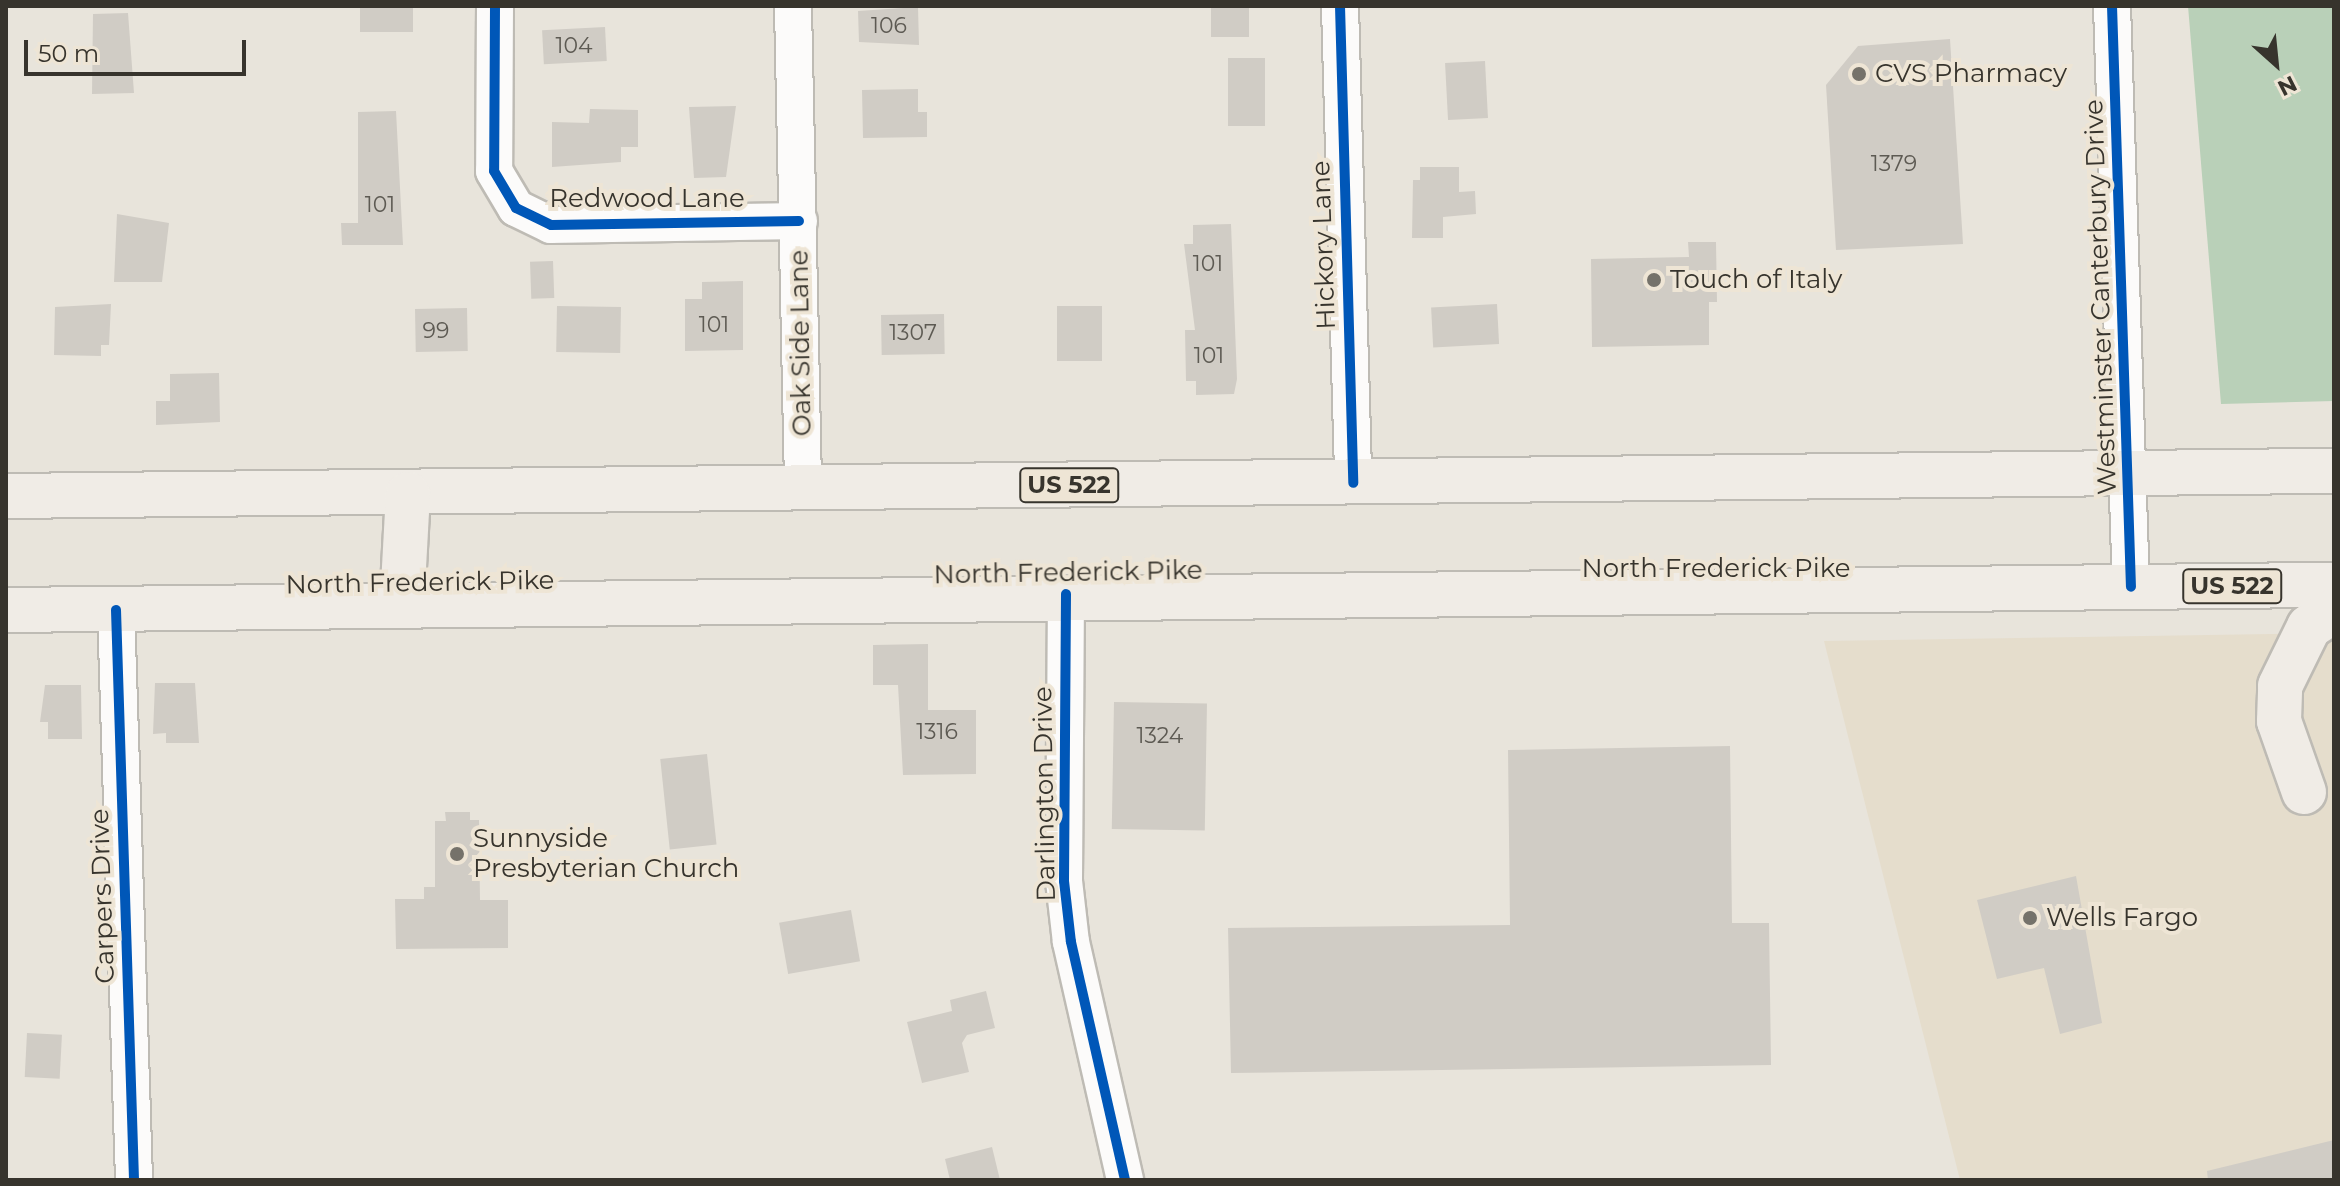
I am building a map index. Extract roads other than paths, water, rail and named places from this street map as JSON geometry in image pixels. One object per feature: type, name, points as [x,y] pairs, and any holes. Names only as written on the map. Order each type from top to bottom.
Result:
[{"type":"main road","name":"US 522","points":[[6,496],[2334,471]]},
{"type":"main road","points":[[402,604],[408,494]]},
{"type":"main road","name":"North Frederick Pike","points":[[6,610],[1066,594],[2334,585]]},
{"type":"main road","points":[[2304,792],[2279,721],[2280,686],[2309,627],[2334,611]]},
{"type":"street","name":"Redwood Lane","points":[[495,6],[494,171],[516,208],[551,225],[799,221]]},
{"type":"street","name":"Oak Side Lane","points":[[793,6],[803,488]]},
{"type":"street","name":"Hickory Lane","points":[[1340,6],[1353,483]]},
{"type":"street","name":"Westminster Canterbury Drive","points":[[2112,6],[2132,474],[2131,587]]},
{"type":"street","name":"Darlington Drive","points":[[1066,594],[1064,881],[1071,942],[1125,1180]]},
{"type":"street","name":"Carpers Drive","points":[[116,610],[134,1180]]},
{"type":"place","name":"CVS Pharmacy","points":[[1859,74]]},
{"type":"place","name":"Touch of Italy","points":[[1654,280]]},
{"type":"place","name":"Sunnyside Presbyterian Church","points":[[457,854]]},
{"type":"place","name":"Wells Fargo","points":[[2030,918]]}]
